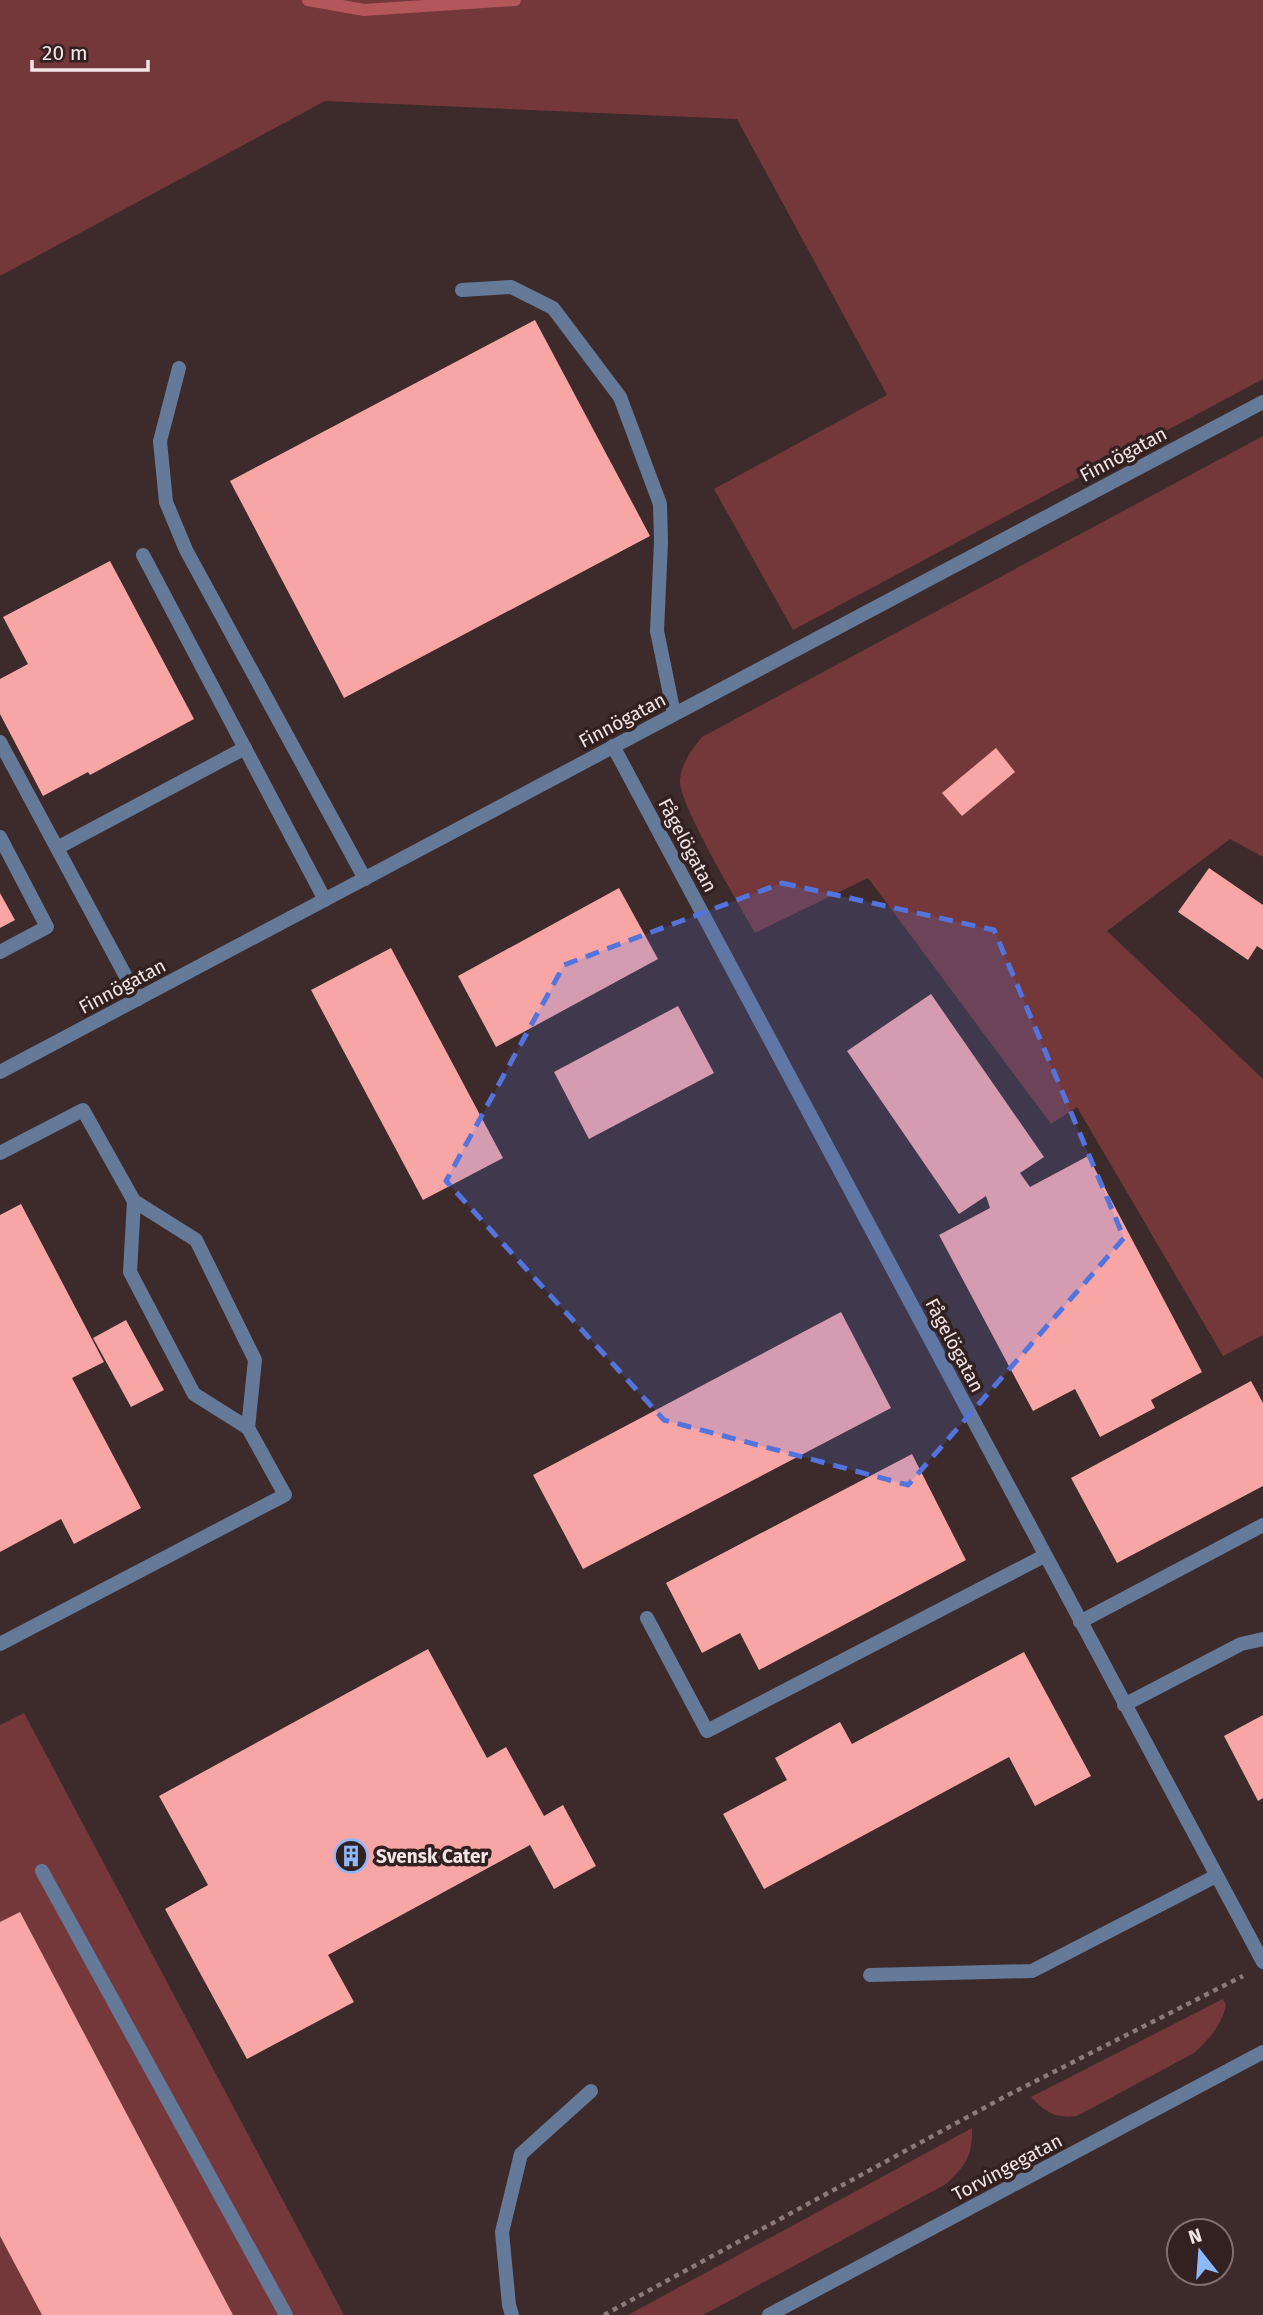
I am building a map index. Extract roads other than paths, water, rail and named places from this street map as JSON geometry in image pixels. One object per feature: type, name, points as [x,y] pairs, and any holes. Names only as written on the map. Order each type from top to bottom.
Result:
[{"type":"street","points":[[462,290],[511,286],[553,308],[620,397],[660,504],[662,541],[657,631],[674,714]]},
{"type":"street","points":[[179,368],[160,441],[166,502],[186,550],[365,879]]},
{"type":"street","name":"Finnögatan","points":[[0,1072],[1263,402]]},
{"type":"street","points":[[143,555],[325,900]]},
{"type":"street","points":[[0,743],[138,999]]},
{"type":"street","name":"Fågelögatan","points":[[613,746],[1263,1962]]},
{"type":"street","points":[[57,848],[245,748]]},
{"type":"street","points":[[0,837],[47,927],[0,952]]},
{"type":"street","points":[[0,1153],[83,1110],[134,1201],[196,1240],[255,1360],[248,1428]]},
{"type":"street","points":[[0,1644],[285,1495],[248,1428],[194,1394],[130,1272],[134,1201]]},
{"type":"street","points":[[1080,1622],[1263,1525]]},
{"type":"street","points":[[647,1618],[707,1731],[1044,1556]]},
{"type":"street","points":[[1124,1706],[1241,1644],[1263,1639]]},
{"type":"street","points":[[42,1871],[286,2315]]},
{"type":"street","points":[[870,1975],[1032,1971],[1216,1876]]},
{"type":"street","name":"Torvingegatan","points":[[769,2315],[1263,2052]]},
{"type":"street","points":[[512,2315],[502,2232],[521,2154],[591,2091]]},
{"type":"waterway","points":[[308,0],[364,10],[515,0]]},
{"type":"place","name":"Svensk Cater","points":[[351,1856]]}]
